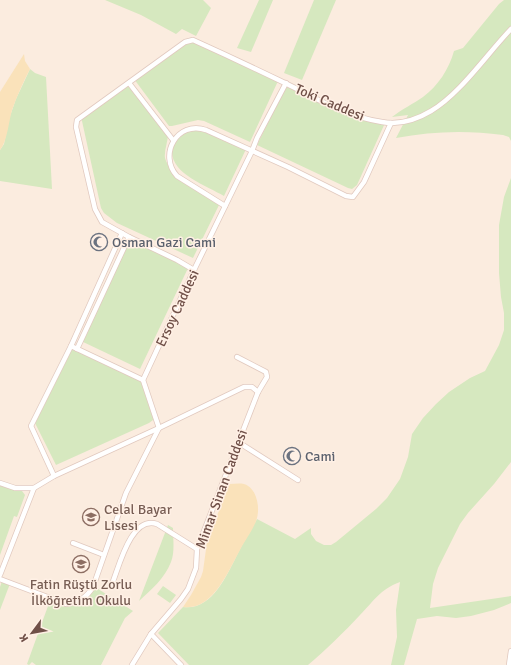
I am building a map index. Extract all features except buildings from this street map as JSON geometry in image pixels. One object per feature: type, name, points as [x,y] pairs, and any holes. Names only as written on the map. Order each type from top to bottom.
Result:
[{"type":"street","name":"Toki Caddesi","points":[[129,83],[185,42],[193,40],[349,114],[382,122],[399,123],[416,119],[442,104],[458,90],[511,29]]},
{"type":"street","points":[[173,140],[129,83],[78,120],[76,127],[95,209],[102,222],[194,270]]},
{"type":"street","name":"Ersoy Caddesi","points":[[143,380],[257,138],[286,83]]},
{"type":"street","points":[[225,206],[174,174],[169,158],[170,148],[173,140],[185,130],[199,128],[288,167],[346,196],[353,197],[364,182],[391,123]]},
{"type":"street","points":[[54,476],[31,426],[71,346],[122,233]]},
{"type":"street","points":[[77,349],[130,237]]},
{"type":"street","points":[[0,579],[66,604],[82,599],[91,590],[126,493],[159,428],[143,380],[71,346]]},
{"type":"street","name":"Mimar Sinan Caddesi","points":[[132,665],[151,634],[188,589],[196,568],[196,548],[258,392],[267,377],[267,372],[237,357]]},
{"type":"street","points":[[0,483],[15,488],[34,488],[54,476],[244,387],[252,387],[258,392]]},
{"type":"street","points":[[238,442],[298,480]]},
{"type":"street","points":[[0,576],[34,488]]},
{"type":"street","points":[[112,584],[132,535],[145,524],[157,524],[196,548]]},
{"type":"street","points":[[73,543],[104,555]]},
{"type":"street","points":[[151,634],[181,665]]},
{"type":"street","points":[[509,665],[511,651]]},
{"type":"green space","points":[[105,0],[203,0],[211,8],[196,36],[182,29],[176,34],[141,15]]},
{"type":"green space","points":[[259,0],[273,0],[251,52],[237,48]]},
{"type":"green space","points":[[314,0],[336,0],[302,80],[284,73]]},
{"type":"green space","points":[[504,0],[511,0],[511,141],[509,137],[503,135],[476,132],[436,133],[396,138],[408,115],[392,117],[423,97],[433,88],[446,71],[454,51],[463,48],[499,4]]},
{"type":"green space","points":[[189,40],[278,81],[250,142],[204,121],[198,120],[169,126],[134,79]]},
{"type":"green space","points":[[30,69],[35,73],[46,77],[52,189],[0,181],[0,150],[4,144],[9,119],[16,99]]},
{"type":"green space","points":[[129,82],[168,134],[165,158],[168,165],[180,178],[220,203],[193,258],[117,223],[104,213],[101,208],[82,119]]},
{"type":"green space","points":[[287,84],[345,112],[385,123],[357,185],[352,189],[257,145]]},
{"type":"green space","points":[[196,126],[203,127],[247,147],[224,196],[184,173],[174,160],[172,150],[175,140]]},
{"type":"green space","points":[[511,178],[511,462],[460,524],[438,568],[433,584],[430,608],[511,596],[511,603],[494,610],[471,616],[456,618],[437,616],[417,619],[404,665],[391,665],[397,637],[396,610],[400,582],[382,592],[308,665],[189,665],[158,633],[183,607],[193,607],[202,604],[216,591],[222,583],[257,519],[295,539],[311,528],[311,534],[316,541],[324,545],[331,545],[336,542],[387,498],[400,479],[408,457],[412,434],[423,418],[449,392],[470,378],[485,371],[499,345],[504,330],[504,313],[499,273],[499,225],[504,197]]},
{"type":"green space","points":[[131,238],[189,266],[140,369],[81,341]]},
{"type":"green space","points":[[71,346],[139,377],[154,417],[149,423],[56,465],[34,421]]},
{"type":"green space","points":[[0,483],[22,491],[25,495],[17,517],[14,516],[0,555]]},
{"type":"green space","points":[[168,525],[173,528],[173,550],[171,562],[153,588],[139,601]]},
{"type":"green space","points":[[3,578],[11,581],[0,610],[0,587]]},
{"type":"green space","points":[[163,586],[176,595],[170,603],[157,594]]},
{"type":"green space","points":[[95,587],[133,611],[125,618],[101,665],[36,665],[32,662],[29,665],[27,664],[52,595],[70,599],[84,595]]},
{"type":"sand","points":[[24,54],[25,61],[30,69],[12,110],[6,137],[0,150],[0,92]]},
{"type":"sand","points":[[229,484],[244,484],[252,489],[258,503],[256,522],[218,588],[203,603],[194,607],[183,607],[201,577],[207,542]]},
{"type":"place","name":"Osman Gazi Cami","points":[[99,242]]},
{"type":"place","name":"Cami","points":[[292,456]]},
{"type":"place","name":"Celal Bayar Lisesi","points":[[91,517]]},
{"type":"place","name":"Fatin Rüştü Zorlu İlköğretim Okulu","points":[[81,564]]}]
